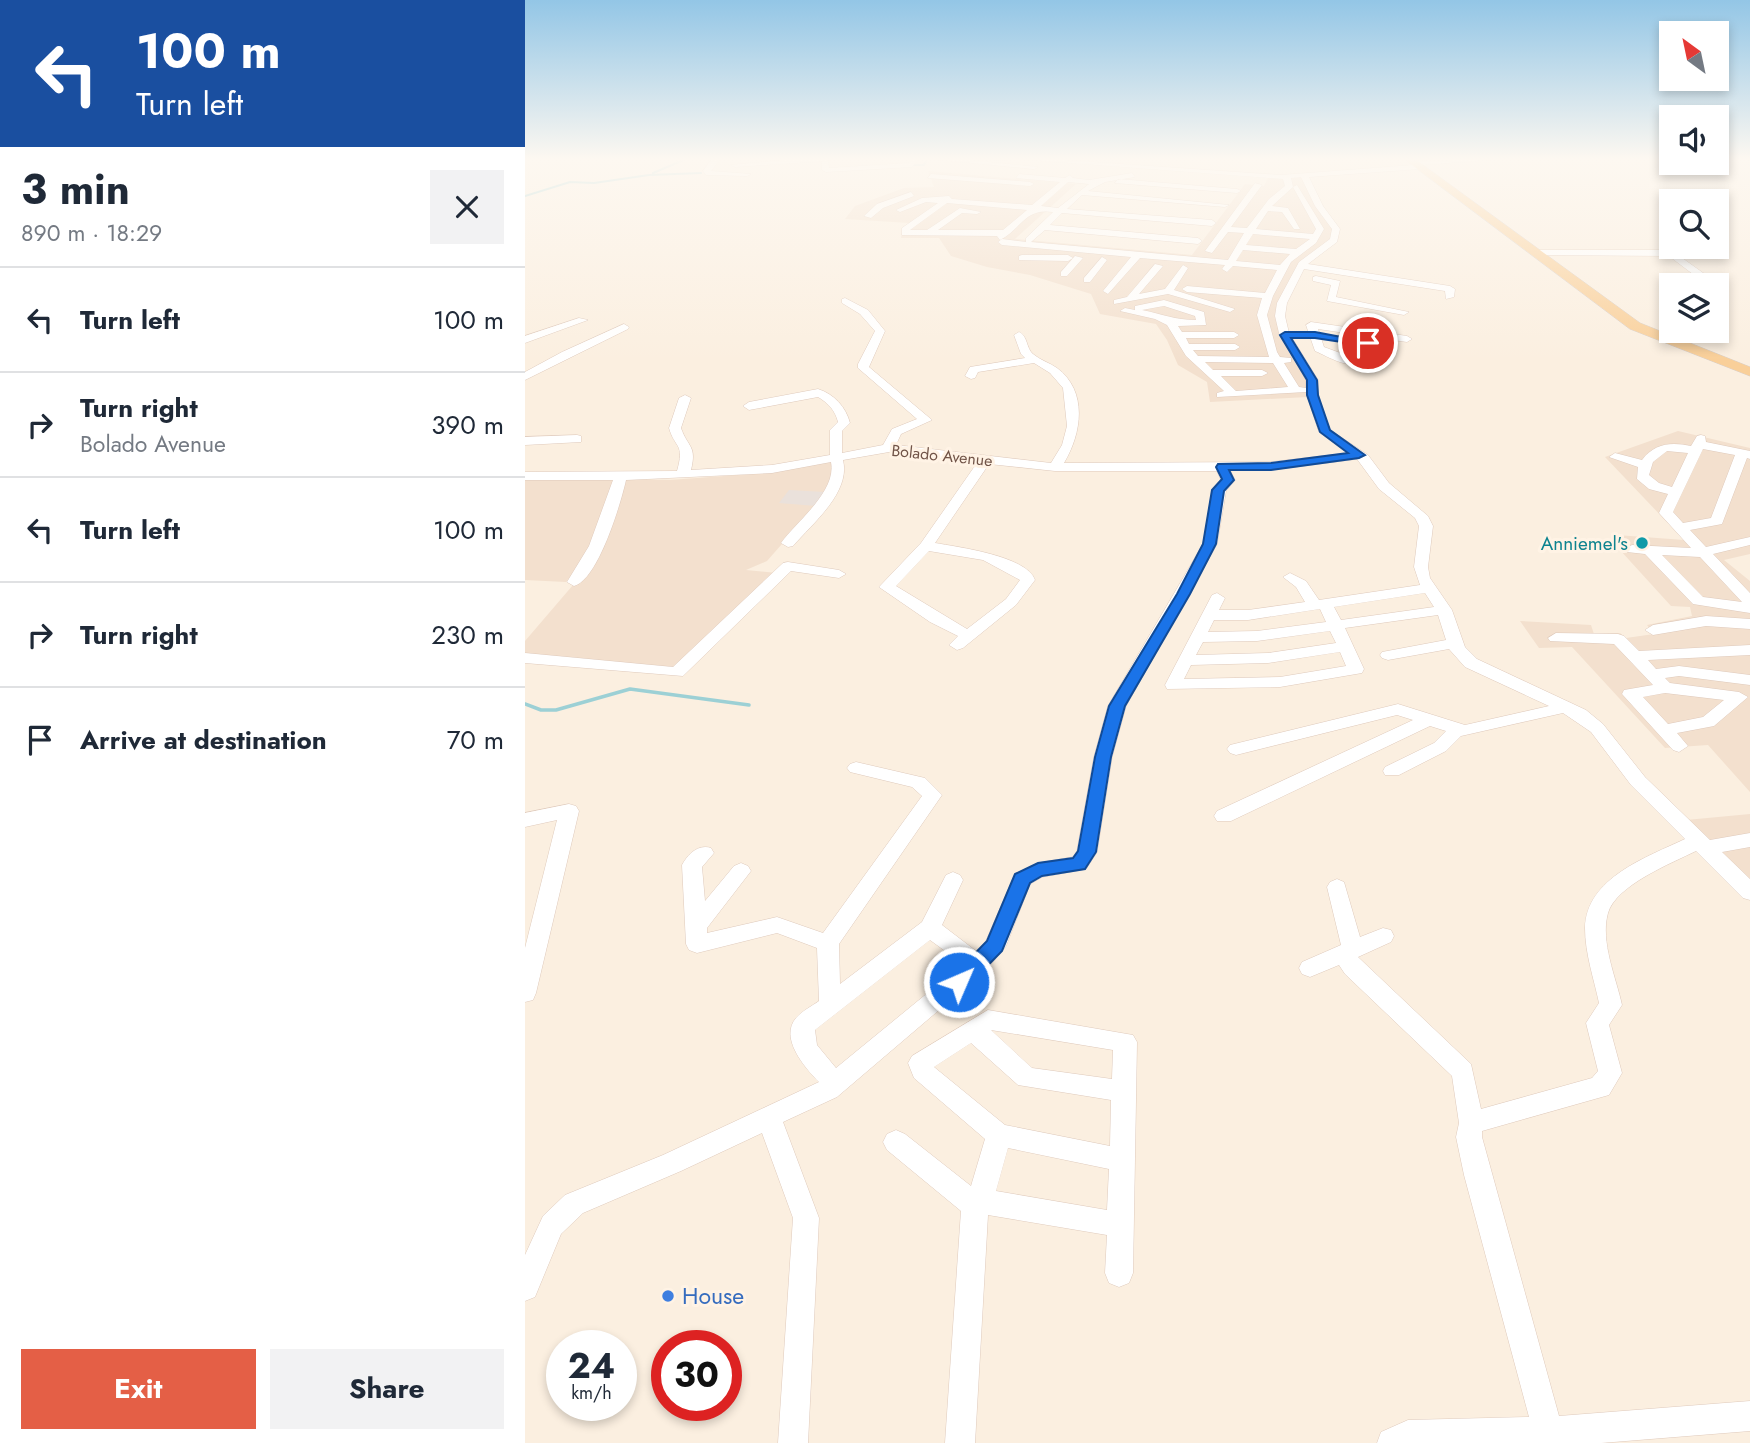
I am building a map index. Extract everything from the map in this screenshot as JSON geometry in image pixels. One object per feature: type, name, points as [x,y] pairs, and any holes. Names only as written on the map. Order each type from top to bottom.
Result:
[{"type":"main road","points":[[1499,226],[1635,326],[1750,372]]},
{"type":"street","points":[[912,226],[905,233],[1002,237],[1059,247],[1138,254],[1236,256],[1298,252]]},
{"type":"street","points":[[929,233],[938,226]]},
{"type":"street","points":[[1002,237],[1014,226]]},
{"type":"street","points":[[1044,226],[1031,237],[1193,249],[1283,268]]},
{"type":"street","points":[[1048,226],[1120,233],[1193,249]]},
{"type":"street","points":[[1109,244],[1127,226]]},
{"type":"street","points":[[1143,226],[1205,232]]},
{"type":"street","points":[[1193,249],[1209,226]]},
{"type":"street","points":[[1209,251],[1227,226]]},
{"type":"street","points":[[1236,256],[1255,226]]},
{"type":"street","points":[[1286,226],[1297,227],[1315,237]]},
{"type":"street","points":[[1312,226],[1315,237]]},
{"type":"street","points":[[1334,226],[1334,240],[1301,266],[1282,303],[1280,317],[1322,351],[1341,359],[1358,356]]},
{"type":"street","points":[[1225,229],[1236,256]]},
{"type":"street","points":[[1171,323],[1202,323],[1200,314],[1164,303],[1125,311],[1158,316],[1171,323],[1184,346],[1227,394],[1298,390],[1277,360],[1262,315],[1283,268],[1315,237]]},
{"type":"street","points":[[1022,258],[1078,258],[1183,268],[1315,237]]},
{"type":"street","points":[[1536,253],[1671,253],[1698,273]]},
{"type":"street","points":[[1108,290],[1138,254]]},
{"type":"street","points":[[1236,256],[1283,268]]},
{"type":"street","points":[[1043,267],[1067,271],[1078,258]]},
{"type":"street","points":[[1087,281],[1102,260]]},
{"type":"street","points":[[1131,298],[1158,265]]},
{"type":"street","points":[[1301,266],[1366,284],[1450,289],[1449,297]]},
{"type":"street","points":[[1169,289],[1183,268]]},
{"type":"street","points":[[1296,276],[1337,283],[1329,298],[1404,312]]},
{"type":"street","points":[[1355,304],[1366,284]]},
{"type":"street","points":[[1117,302],[1169,289],[1205,290],[1266,301]]},
{"type":"street","points":[[1169,289],[1199,300],[1230,306],[1266,301]]},
{"type":"street","points":[[1199,300],[1205,290]]},
{"type":"street","points":[[845,301],[864,312],[880,331],[863,364],[864,369],[926,420],[896,430],[889,438],[889,448]]},
{"type":"street","points":[[1230,306],[1237,360]]},
{"type":"street","points":[[525,340],[583,320]]},
{"type":"street","points":[[1407,340],[1311,325],[1304,337],[1299,360],[1312,380],[1312,395],[1325,432],[1359,455],[1384,486],[1421,516],[1426,526],[1421,567],[1423,578],[1444,610],[1455,643],[1471,663],[1562,705],[1597,728],[1638,781],[1707,844],[1749,890]]},
{"type":"street","points":[[525,377],[624,327]]},
{"type":"street","points":[[1176,334],[1234,335]]},
{"type":"street","points":[[1019,335],[1021,347],[1034,360],[1054,371],[1069,387],[1074,422],[1068,445],[1055,467]]},
{"type":"street","points":[[1304,337],[1368,343]]},
{"type":"street","points":[[1184,346],[1235,347]]},
{"type":"street","points":[[1196,359],[1299,360]]},
{"type":"street","points":[[971,376],[974,369],[1034,360]]},
{"type":"street","points":[[1210,373],[1257,373],[1261,392]]},
{"type":"street","points":[[748,406],[821,393],[843,417],[844,424],[836,430],[836,456],[840,473],[836,486],[788,543]]},
{"type":"street","points":[[683,475],[687,450],[675,428],[685,398]]},
{"type":"street","points":[[525,441],[577,439]]},
{"type":"street","points":[[1698,445],[1666,513],[1750,602]]},
{"type":"street","points":[[1676,492],[1654,486],[1642,476],[1642,469],[1656,450],[1665,446],[1698,445],[1746,454],[1717,521],[1681,528]]},
{"type":"street","name":"Bolado Avenue","points":[[525,476],[683,475],[772,469],[889,448],[1055,467],[1271,466],[1359,455]]},
{"type":"street","points":[[1615,457],[1645,465]]},
{"type":"street","points":[[926,546],[988,556],[1027,576],[1028,580],[1011,602],[963,641],[936,619],[887,587],[926,546],[986,459]]},
{"type":"street","points":[[525,1287],[552,1225],[574,1204],[769,1118],[836,1083],[959,982],[995,946],[1022,879],[1038,870],[1079,864],[1087,852],[1103,757],[1117,706],[1184,594],[1210,544],[1219,490],[1228,480],[1222,467]]},
{"type":"street","points":[[574,582],[585,570],[617,496],[621,475]]},
{"type":"street","points":[[1632,549],[1701,553],[1750,541]]},
{"type":"street","points":[[1650,551],[1689,595],[1698,601],[1750,608]]},
{"type":"street","points":[[525,658],[677,672],[788,566],[839,574]]},
{"type":"street","points":[[1217,598],[1173,685],[1280,682],[1356,669],[1335,625],[1320,604],[1301,584],[1290,577]]},
{"type":"street","points":[[1209,615],[1248,615],[1429,588]]},
{"type":"street","points":[[1198,637],[1257,636],[1444,610]]},
{"type":"street","points":[[1653,630],[1706,621],[1750,624]]},
{"type":"street","points":[[1556,638],[1618,639],[1665,688]]},
{"type":"street","points":[[1388,655],[1455,643]]},
{"type":"street","points":[[1184,660],[1268,658],[1346,646]]},
{"type":"street","points":[[1636,656],[1750,650]]},
{"type":"street","points":[[1653,674],[1679,671],[1750,680]]},
{"type":"street","points":[[1665,730],[1709,722],[1739,697],[1665,688],[1630,694],[1679,746]]},
{"type":"street","points":[[1236,749],[1398,709],[1464,731],[1555,710],[1562,705]]},
{"type":"street","points":[[1224,816],[1427,720]]},
{"type":"street","points":[[1392,771],[1440,747],[1458,729]]},
{"type":"street","points":[[830,1004],[828,943],[933,795],[918,782],[856,768]]},
{"type":"street","points":[[525,820],[569,811],[525,993]]},
{"type":"street","points":[[1471,1123],[1600,1087],[1610,1073],[1598,1023],[1611,1005],[1598,946],[1596,916],[1601,901],[1629,878],[1707,844],[1750,840]]},
{"type":"street","points":[[704,853],[692,865],[697,944],[776,925],[828,943]]},
{"type":"street","points":[[696,926],[741,872]]},
{"type":"street","points":[[836,1083],[806,1051],[802,1031],[804,1025],[930,928],[953,880]]},
{"type":"street","points":[[1337,887],[1353,968],[1463,1071],[1471,1123],[1469,1137],[1537,1435]]},
{"type":"street","points":[[930,928],[978,964]]},
{"type":"street","points":[[1310,968],[1383,936]]},
{"type":"street","points":[[1119,1273],[1121,1225],[1125,1042],[988,1020],[921,1063],[922,1071],[999,1135],[1122,1160]]},
{"type":"street","points":[[974,1031],[1026,1078],[1123,1091]]},
{"type":"street","points":[[769,1118],[806,1218],[793,1443]]},
{"type":"street","points":[[960,1443],[975,1205],[987,1182],[999,1135]]},
{"type":"street","points":[[896,1142],[975,1205]]},
{"type":"street","points":[[975,1205],[989,1202],[1121,1225]]},
{"type":"street","points":[[1392,1443],[1408,1435],[1537,1435],[1750,1416]]},
{"type":"shaded area","points":[[906,226],[1029,226],[1015,239],[1192,255],[1213,226],[1330,226],[1331,240],[1298,264],[1279,301],[1280,334],[1307,380],[1308,397],[1210,402],[1207,382],[1178,365],[1167,340],[1156,324],[1100,314],[1091,294],[1030,275],[987,267],[951,256],[939,238],[901,238]]},
{"type":"shaded area","points":[[1678,431],[1750,448],[1750,554],[1724,560],[1750,581],[1750,792],[1708,745],[1665,748],[1572,647],[1539,648],[1520,621],[1591,625],[1594,634],[1620,633],[1626,638],[1654,634],[1647,625],[1692,616],[1690,607],[1671,606],[1620,550],[1617,535],[1684,540],[1605,457]]},
{"type":"shaded area","points":[[835,459],[833,486],[767,561],[746,570],[777,573],[674,667],[525,653],[525,641],[597,557],[624,479],[670,480],[777,472]]},
{"type":"shaded area","points":[[525,478],[621,478],[584,559],[566,582],[525,580]]},
{"type":"shaded area","points":[[789,490],[825,492],[816,506],[779,503]]},
{"type":"shaded area","points":[[1750,814],[1750,882],[1686,820]]},
{"type":"waterway","points":[[525,704],[541,710],[556,710],[630,689],[749,705]]},
{"type":"place","name":"Anniemel's","points":[[1642,543]]},
{"type":"place","name":"House","points":[[668,1296]]},
{"type":"route","points":[[959,982],[995,946],[1022,879],[1038,870],[1079,864],[1087,852],[1103,757],[1117,706],[1184,594],[1210,544],[1219,490],[1228,480],[1222,467],[1271,466],[1359,455],[1325,432],[1312,395],[1312,380],[1285,335],[1315,335],[1368,343]]}]
